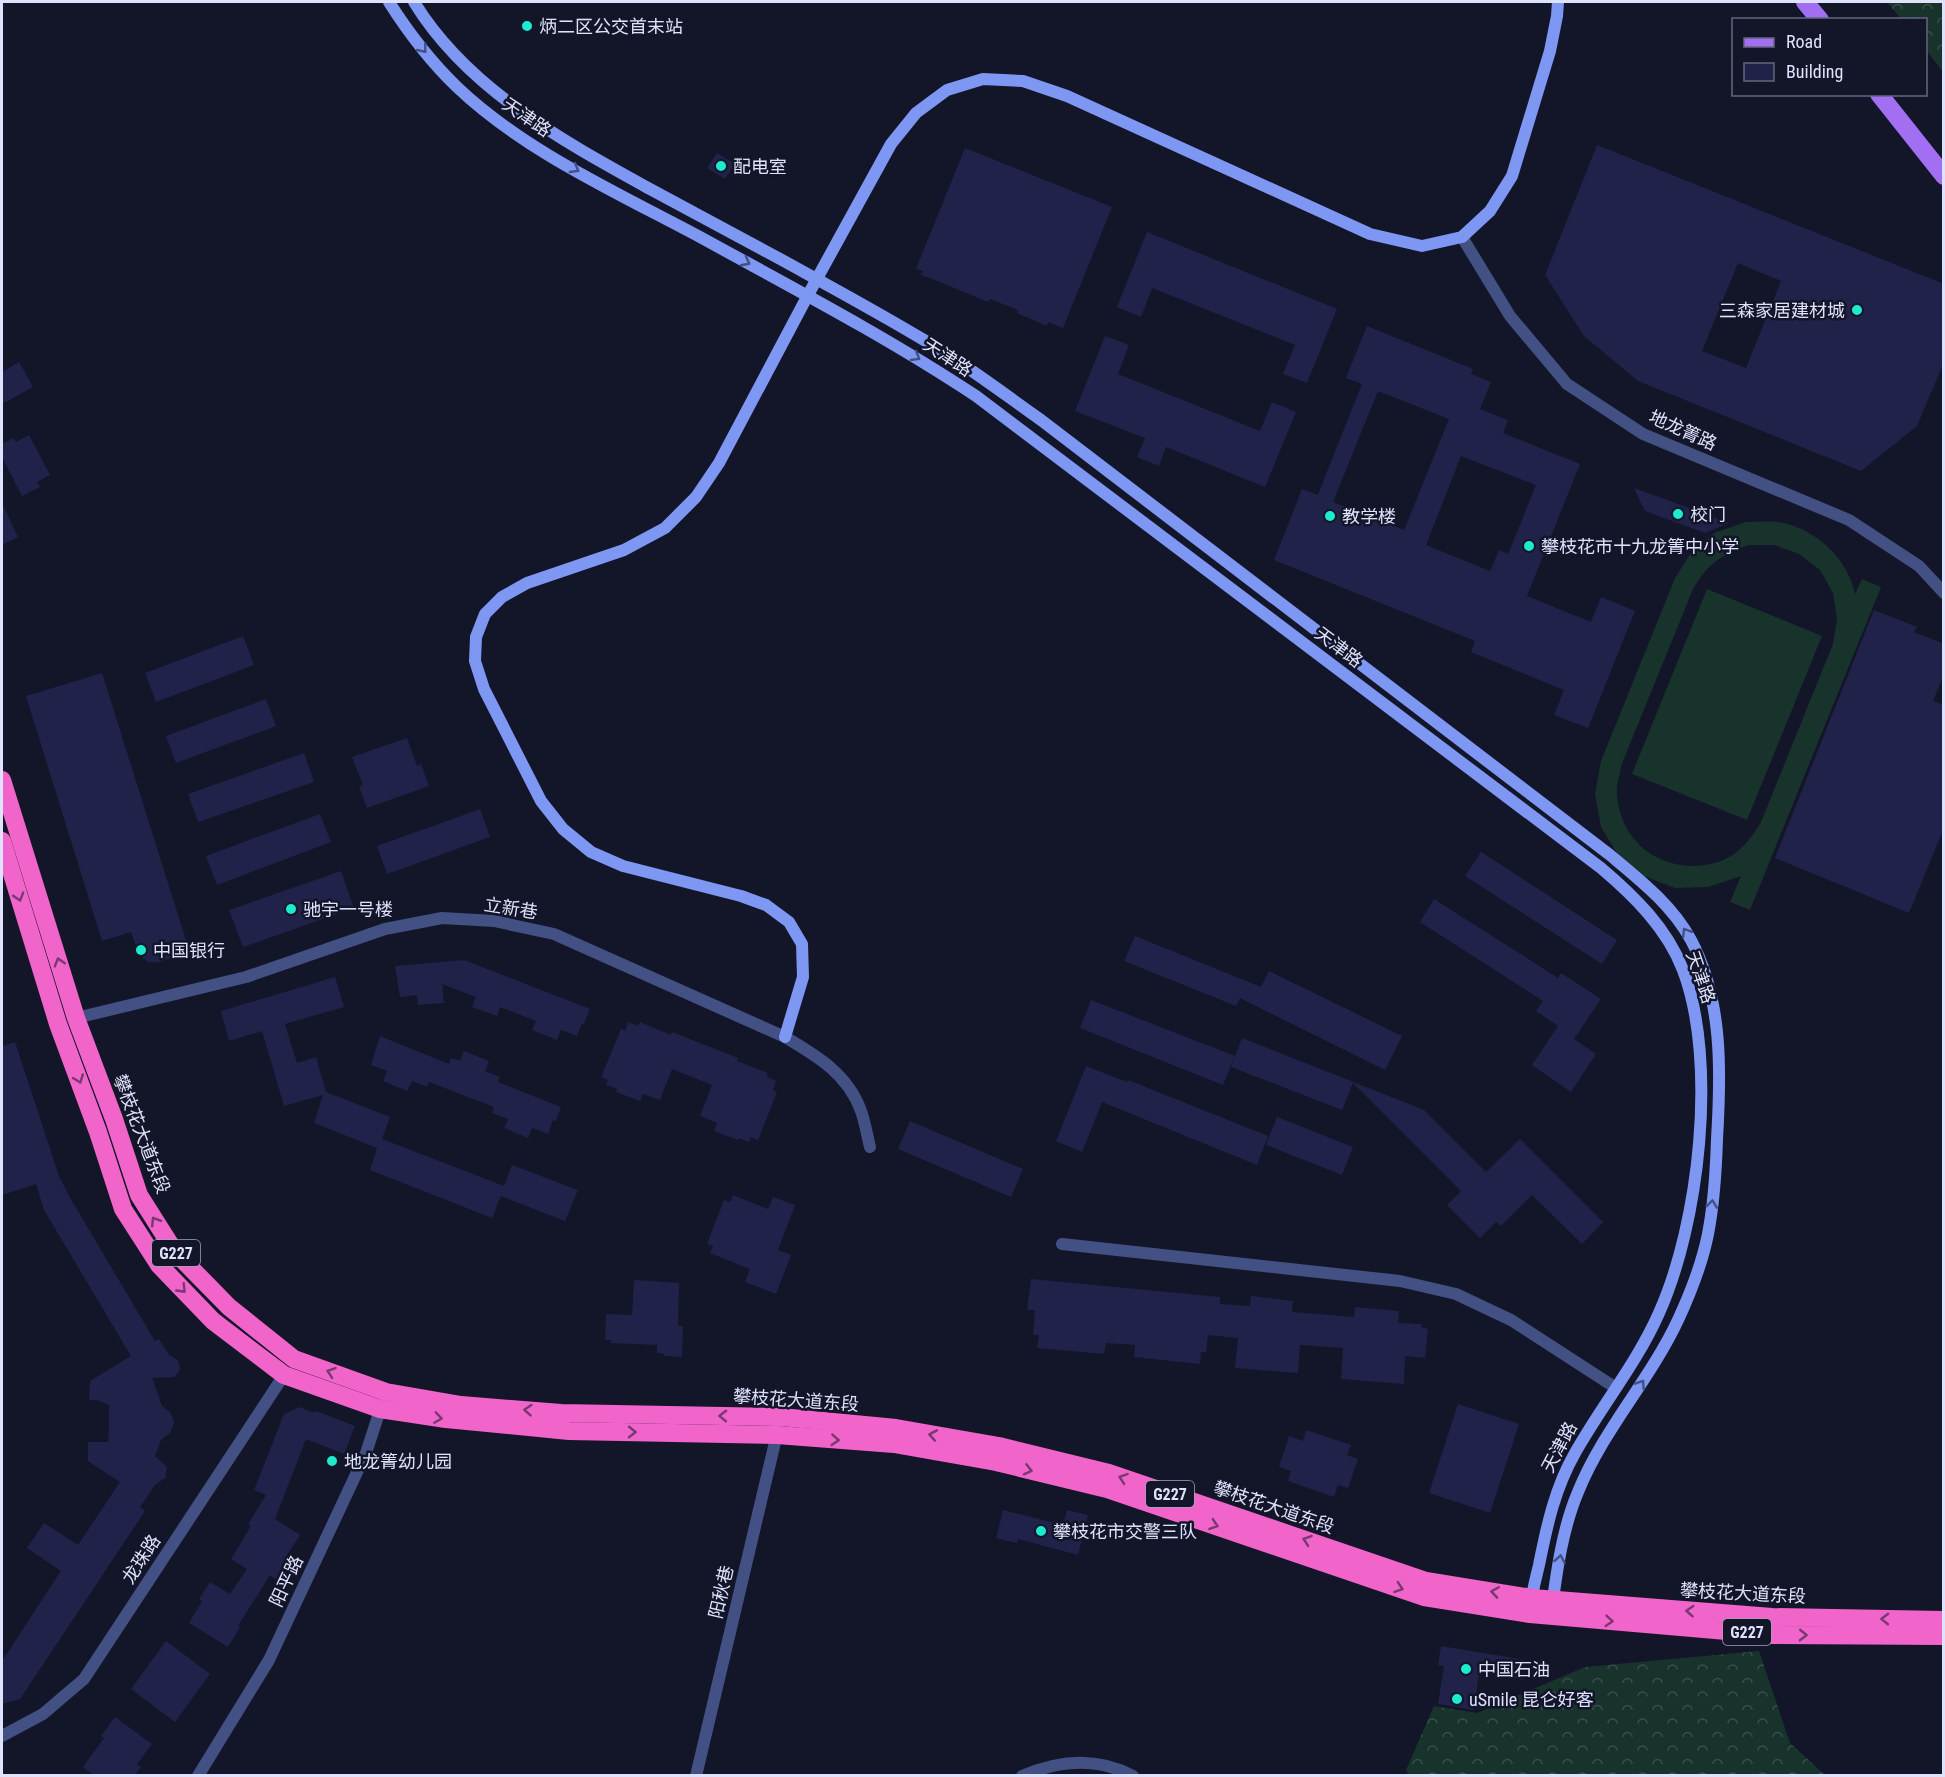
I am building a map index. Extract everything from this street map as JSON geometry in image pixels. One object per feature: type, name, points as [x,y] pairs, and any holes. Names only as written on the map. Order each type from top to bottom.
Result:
[{"type":"highway","name":"攀枝花大道东段","points":[[2,780],[76,1018],[114,1119],[139,1195],[175,1252],[229,1307],[294,1359],[383,1401],[561,1413],[781,1417],[896,1428],[999,1446],[1110,1473],[1426,1581],[1531,1606]]},
{"type":"highway","name":"攀枝花大道东段","points":[[2,841],[58,1024],[98,1132],[123,1209],[159,1265],[213,1321],[284,1375],[446,1419],[569,1431],[777,1435],[894,1444],[996,1462],[1107,1489],[1424,1596],[1531,1606],[1773,1635],[1944,1636]]},
{"type":"highway","name":"攀枝花大道东段","points":[[1552,1609],[1772,1617],[1944,1620]]},
{"type":"main road","name":"天津路","points":[[389,2],[417,42],[457,87],[520,136],[592,179],[920,359],[975,396],[1601,868],[1626,889],[1660,929],[1682,968],[1696,1021],[1700,1054],[1698,1152],[1688,1220],[1672,1281],[1647,1338],[1584,1437],[1558,1486],[1548,1519],[1531,1606]]},
{"type":"main road","points":[[414,2],[440,37],[473,72],[532,120],[602,162],[930,343],[986,380],[1610,855],[1659,897],[1677,918],[1702,961],[1709,988],[1719,1054],[1717,1155],[1708,1234],[1700,1263],[1678,1321],[1663,1349],[1607,1436],[1578,1492],[1566,1525],[1552,1609]]},
{"type":"main road","points":[[785,1037],[803,977],[802,944],[789,922],[766,905],[741,896],[623,866],[591,852],[563,829],[541,801],[484,689],[475,661],[476,637],[485,614],[502,597],[527,583],[624,550],[665,528],[696,497],[719,463],[807,295],[891,144],[916,113],[947,90],[983,79],[1023,81],[1067,96],[1370,234],[1422,246],[1462,237],[1490,211],[1512,176],[1550,51],[1558,2]]},
{"type":"main road","points":[[1805,2],[1818,18]]},
{"type":"main road","points":[[1881,96],[1944,176]]},
{"type":"street","name":"地龙箐路","points":[[1462,237],[1510,316],[1567,384],[1643,434],[1849,520],[1919,566],[1944,593]]},
{"type":"street","name":"立新巷","points":[[76,1018],[246,977],[385,929],[442,918],[494,921],[554,934],[785,1037],[821,1059],[844,1079],[861,1110],[870,1147]]},
{"type":"street","points":[[1062,1244],[1400,1281],[1456,1294],[1511,1320],[1616,1388]]},
{"type":"street","name":"龙珠路","points":[[2,1736],[43,1714],[84,1679],[284,1375]]},
{"type":"street","name":"阳平路","points":[[198,1776],[269,1660],[366,1453],[383,1401]]},
{"type":"street","name":"阳秋巷","points":[[696,1776],[781,1417]]},
{"type":"street","points":[[1022,1776],[1053,1766],[1083,1762],[1101,1763],[1119,1768],[1133,1776]]},
{"type":"green space","points":[[1887,2],[1943,2],[1943,72],[1927,51],[1927,18],[1900,18]]},
{"type":"green space","points":[[1746,522],[1774,522],[1791,525],[1816,537],[1827,546],[1845,568],[1855,594],[1862,579],[1881,587],[1750,910],[1730,902],[1741,876],[1708,887],[1675,888],[1644,876],[1618,855],[1601,827],[1595,794],[1601,761],[1675,578],[1691,553],[1714,533]],"holes":[[[1749,545],[1775,545],[1799,554],[1820,570],[1833,593],[1837,619],[1833,644],[1761,822],[1752,836],[1745,845],[1719,862],[1693,866],[1667,862],[1644,849],[1631,835],[1625,824],[1617,794],[1621,766],[1693,589],[1699,580],[1710,566],[1730,553]]]},
{"type":"green space","points":[[1707,589],[1822,636],[1747,820],[1632,774]]},
{"type":"green space","points":[[1759,1651],[1790,1743],[1825,1775],[1409,1776],[1406,1770],[1434,1706],[1477,1713],[1585,1667]]},
{"type":"building","name":"三森家居建材城","points":[[1597,145],[1944,284],[1944,362],[1917,426],[1861,471],[1638,381],[1584,336],[1545,275]],"holes":[[[1738,263],[1781,281],[1746,368],[1702,351]]]},
{"type":"building","points":[[965,148],[1112,207],[1063,328],[1048,322],[1047,326],[1017,313],[1018,310],[990,299],[988,302],[921,275],[923,271],[916,269]]},
{"type":"building","name":"配电室","points":[[717,153],[735,164],[725,179],[707,168]]},
{"type":"building","points":[[1147,232],[1337,309],[1307,383],[1283,374],[1295,345],[1152,288],[1141,317],[1117,307]]},
{"type":"building","name":"教学楼","points":[[1367,326],[1473,369],[1471,374],[1491,382],[1480,409],[1508,420],[1503,433],[1580,464],[1527,596],[1591,622],[1601,597],[1635,611],[1588,728],[1554,715],[1564,690],[1471,652],[1475,641],[1274,560],[1302,489],[1318,495],[1362,384],[1346,378]],"holes":[[[1378,391],[1449,419],[1404,530],[1333,502]],[[1461,456],[1536,485],[1508,554],[1499,550],[1490,571],[1426,545]]]},
{"type":"building","points":[[1105,336],[1129,345],[1118,374],[1260,431],[1272,402],[1296,412],[1265,487],[1166,447],[1159,466],[1137,457],[1145,438],[1075,411]]},
{"type":"building","points":[[19,362],[33,387],[2,404],[2,372]]},
{"type":"building","points":[[29,435],[50,475],[37,482],[40,487],[22,496],[2,457],[2,444],[13,438],[16,442]]},
{"type":"building","name":"校门","points":[[1634,488],[1729,523],[1705,533],[1645,511]]},
{"type":"building","points":[[2,503],[18,537],[2,545]]},
{"type":"building","points":[[1874,610],[1917,627],[1914,632],[1944,644],[1944,674],[1933,701],[1944,705],[1944,828],[1909,913],[1775,858]]},
{"type":"building","points":[[243,636],[254,665],[156,702],[145,673]]},
{"type":"building","points":[[102,673],[190,953],[159,962],[148,962],[139,955],[131,932],[102,941],[26,696]]},
{"type":"building","points":[[266,699],[276,726],[176,763],[166,736]]},
{"type":"building","points":[[407,738],[417,766],[421,764],[429,786],[367,808],[359,787],[363,785],[352,757]]},
{"type":"building","points":[[304,753],[314,782],[198,822],[188,794]]},
{"type":"building","points":[[480,809],[490,837],[387,874],[377,846]]},
{"type":"building","points":[[320,814],[331,842],[217,885],[206,856]]},
{"type":"building","points":[[1481,852],[1617,940],[1602,964],[1465,876]]},
{"type":"building","name":"驰宇一号楼","points":[[341,871],[354,908],[243,947],[229,910]]},
{"type":"building","points":[[1434,899],[1558,978],[1561,973],[1601,999],[1574,1039],[1596,1054],[1571,1092],[1532,1065],[1558,1026],[1536,1011],[1543,1001],[1420,922]]},
{"type":"building","points":[[1135,936],[1261,987],[1269,971],[1402,1036],[1385,1070],[1240,998],[1236,1006],[1124,961]]},
{"type":"building","points":[[464,960],[590,1009],[577,1036],[561,1030],[557,1040],[532,1030],[536,1021],[500,1007],[497,1016],[472,1007],[476,997],[442,984],[444,1003],[418,1005],[417,995],[400,997],[395,966]]},
{"type":"building","points":[[335,977],[344,1007],[285,1024],[297,1063],[316,1057],[326,1092],[390,1117],[382,1139],[504,1186],[512,1165],[578,1190],[565,1221],[501,1196],[492,1218],[370,1170],[377,1148],[314,1123],[323,1095],[284,1106],[262,1031],[229,1041],[221,1011]]},
{"type":"building","points":[[1091,1000],[1235,1056],[1223,1085],[1080,1028]]},
{"type":"building","points":[[628,1022],[638,1026],[640,1022],[671,1035],[672,1032],[738,1058],[737,1061],[768,1073],[767,1077],[776,1081],[773,1090],[777,1092],[758,1140],[751,1137],[749,1142],[739,1138],[738,1140],[714,1131],[717,1123],[700,1116],[712,1085],[672,1069],[660,1100],[643,1094],[640,1101],[616,1092],[617,1089],[606,1085],[608,1080],[601,1077],[621,1029],[625,1031]]},
{"type":"building","points":[[380,1036],[449,1064],[451,1058],[460,1061],[464,1051],[489,1061],[485,1071],[500,1077],[498,1082],[561,1107],[556,1121],[553,1120],[548,1134],[532,1128],[528,1138],[504,1128],[508,1119],[492,1113],[494,1107],[429,1082],[427,1087],[412,1081],[407,1091],[383,1081],[387,1071],[371,1065]]},
{"type":"building","points":[[1242,1038],[1424,1110],[1486,1172],[1520,1139],[1603,1222],[1582,1244],[1532,1195],[1501,1226],[1496,1222],[1480,1238],[1447,1205],[1461,1191],[1353,1083],[1342,1110],[1231,1067]]},
{"type":"building","points":[[15,1042],[59,1176],[69,1196],[155,1341],[159,1339],[169,1355],[178,1360],[180,1367],[174,1377],[152,1378],[162,1406],[171,1413],[174,1423],[170,1433],[161,1440],[155,1456],[167,1467],[165,1478],[155,1485],[140,1507],[145,1511],[20,1699],[2,1704],[2,1661],[61,1571],[27,1548],[44,1523],[78,1545],[120,1482],[88,1461],[88,1442],[108,1442],[109,1428],[109,1405],[98,1400],[89,1400],[90,1381],[131,1356],[44,1210],[36,1184],[2,1195],[2,1046]]},
{"type":"building","points":[[1086,1066],[1127,1082],[1128,1080],[1268,1136],[1257,1165],[1102,1102],[1082,1152],[1056,1141]]},
{"type":"building","points":[[1277,1117],[1353,1147],[1342,1175],[1266,1145]]},
{"type":"building","points":[[910,1121],[1023,1169],[1011,1197],[898,1149]]},
{"type":"building","points":[[733,1195],[768,1209],[773,1197],[795,1205],[778,1250],[791,1255],[776,1294],[745,1282],[750,1269],[710,1253],[713,1246],[707,1244],[724,1200],[730,1202]]},
{"type":"building","points":[[1031,1279],[1220,1297],[1220,1304],[1250,1306],[1251,1296],[1293,1301],[1292,1312],[1354,1317],[1355,1307],[1399,1311],[1398,1323],[1421,1324],[1421,1327],[1428,1329],[1425,1358],[1405,1356],[1404,1384],[1341,1379],[1343,1348],[1300,1345],[1298,1373],[1235,1368],[1238,1338],[1208,1335],[1206,1352],[1201,1352],[1200,1364],[1134,1357],[1135,1345],[1106,1343],[1104,1354],[1037,1348],[1039,1335],[1033,1335],[1035,1310],[1027,1310]]},
{"type":"building","points":[[634,1280],[679,1283],[678,1326],[683,1326],[682,1357],[664,1356],[664,1354],[657,1353],[657,1345],[611,1343],[611,1340],[605,1340],[606,1314],[632,1315]]},
{"type":"building","points":[[1458,1404],[1519,1424],[1490,1513],[1429,1493]]},
{"type":"building","points":[[299,1407],[355,1426],[344,1454],[306,1439],[275,1519],[300,1535],[285,1558],[293,1563],[281,1583],[270,1575],[238,1626],[240,1627],[228,1647],[189,1623],[202,1601],[199,1599],[210,1582],[230,1594],[247,1569],[231,1559],[251,1526],[248,1524],[266,1495],[254,1490],[284,1414]]},
{"type":"building","points":[[1306,1430],[1351,1445],[1347,1455],[1358,1459],[1348,1488],[1338,1485],[1334,1497],[1288,1481],[1291,1471],[1279,1467],[1289,1436],[1303,1441]]},
{"type":"building","name":"攀枝花市交警三队","points":[[1003,1510],[1063,1525],[1067,1510],[1088,1515],[1078,1555],[1018,1539],[1017,1543],[996,1538]]},
{"type":"building","points":[[166,1641],[210,1674],[175,1722],[131,1689]]},
{"type":"building","points":[[1441,1646],[1526,1660],[1523,1680],[1479,1672],[1474,1710],[1438,1704],[1444,1666],[1438,1665]]},
{"type":"building","points":[[115,1717],[152,1744],[137,1764],[141,1767],[134,1776],[95,1776],[83,1767],[104,1738],[101,1736]]},
{"type":"place","name":"炳二区公交首末站","points":[[527,26]]},
{"type":"place","name":"配电室","points":[[721,166]]},
{"type":"place","name":"三森家居建材城","points":[[1857,310]]},
{"type":"place","name":"校门","points":[[1678,514]]},
{"type":"place","name":"教学楼","points":[[1330,516]]},
{"type":"place","name":"攀枝花市十九龙箐中小学","points":[[1529,546]]},
{"type":"place","name":"驰宇一号楼","points":[[291,909]]},
{"type":"place","name":"中国银行","points":[[141,950]]},
{"type":"place","name":"地龙箐幼儿园","points":[[332,1461]]},
{"type":"place","name":"攀枝花市交警三队","points":[[1041,1531]]},
{"type":"place","name":"中国石油","points":[[1466,1669]]},
{"type":"place","name":"uSmile 昆仑好客","points":[[1457,1699]]}]
